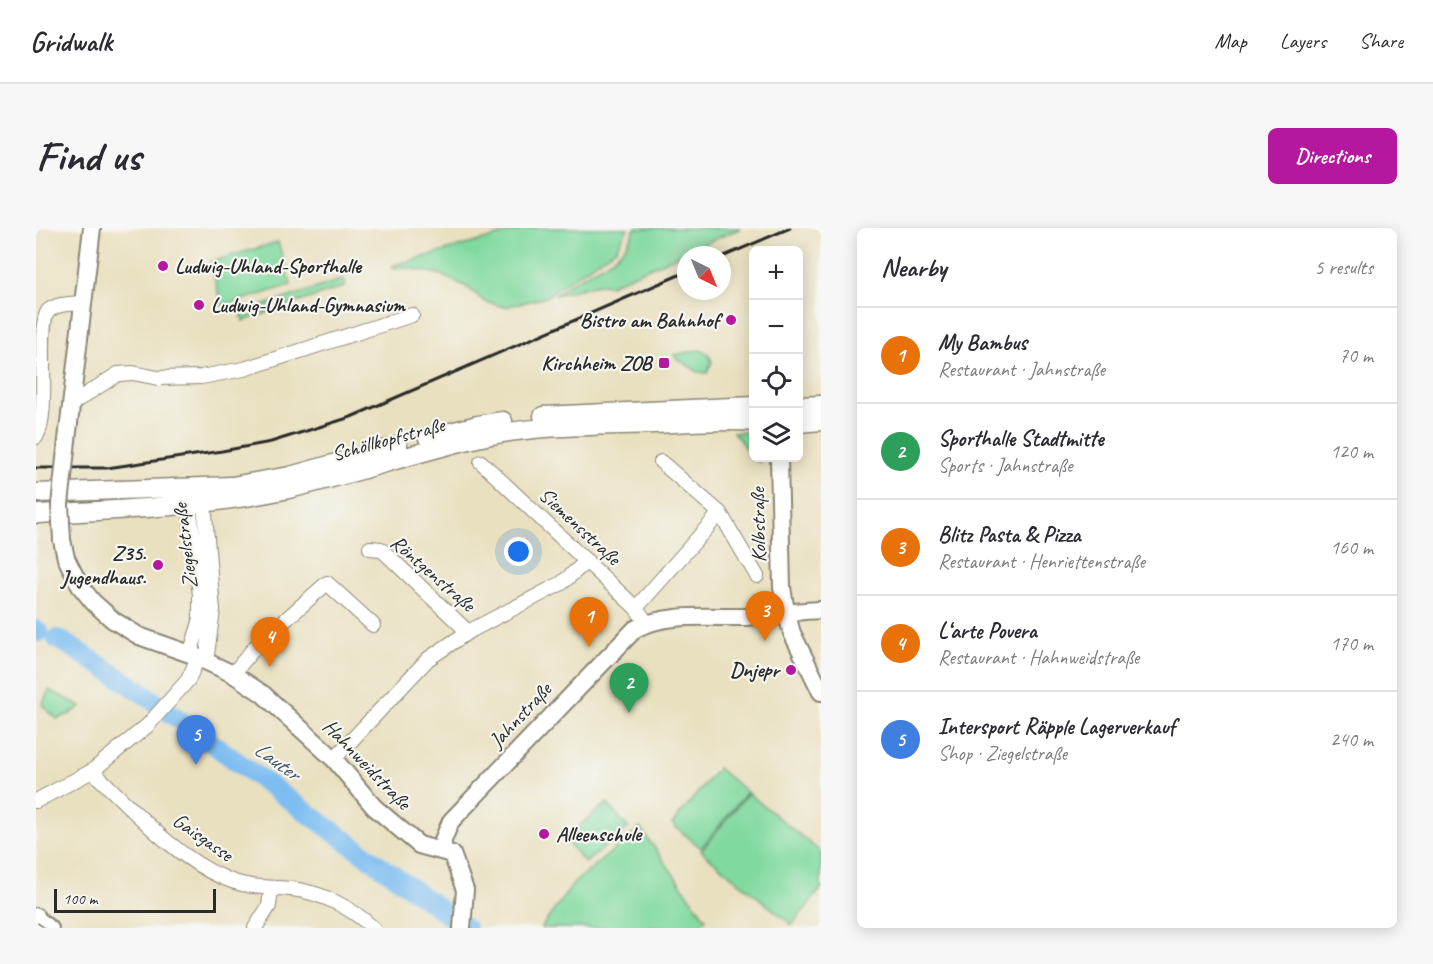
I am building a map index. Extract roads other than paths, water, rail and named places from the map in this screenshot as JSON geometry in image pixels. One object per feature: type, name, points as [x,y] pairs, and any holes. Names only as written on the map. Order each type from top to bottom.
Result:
[{"type":"main road","points":[[803,406],[821,405]]},
{"type":"main road","name":"Schöllkopfstraße","points":[[36,493],[197,499],[478,425],[560,414],[749,406]]},
{"type":"main road","points":[[803,423],[821,421]]},
{"type":"main road","name":"Schöllkopfstraße","points":[[36,514],[103,512],[286,489],[436,448],[528,430],[561,427],[749,422]]},
{"type":"street","name":"Hahnweidstraße","points":[[92,228],[60,504],[62,540],[66,558],[80,586],[93,602],[113,620],[139,636],[233,674],[263,694],[334,759],[374,807],[419,846],[443,851]]},
{"type":"street","points":[[36,437],[40,420],[41,320],[46,312],[58,305],[83,303]]},
{"type":"street","points":[[71,404],[118,374],[133,373],[158,378],[201,377],[244,369],[411,315]]},
{"type":"street","name":"Siemensstraße","points":[[481,462],[636,608],[647,623]]},
{"type":"street","points":[[661,462],[720,513],[757,576]]},
{"type":"street","name":"Kolbstraße","points":[[779,462],[782,587],[786,612],[792,633],[821,692]]},
{"type":"street","name":"Ziegelstraße","points":[[36,801],[92,771],[126,745],[157,716],[188,680],[198,658],[213,610],[197,499]]},
{"type":"street","points":[[636,608],[720,513]]},
{"type":"street","name":"Röntgenstraße","points":[[370,548],[381,549],[468,632]]},
{"type":"street","name":"Röntgenstraße","points":[[334,759],[428,659],[468,632],[562,583],[587,561]]},
{"type":"street","points":[[233,674],[255,646],[327,583],[373,625]]},
{"type":"street","points":[[647,623],[670,619],[821,610]]},
{"type":"street","name":"Jahnstraße","points":[[443,851],[443,840],[451,821],[623,640],[635,629],[647,623]]},
{"type":"street","name":"Gaisgasse","points":[[92,771],[148,823],[205,869],[247,886],[292,889],[318,894],[345,908],[374,928]]},
{"type":"street","points":[[443,851],[452,854],[463,881],[465,895],[463,922]]},
{"type":"street","points":[[255,928],[269,906],[271,889]]},
{"type":"street","points":[[36,915],[53,928]]},
{"type":"waterway","name":"Lauter","points":[[57,639],[137,689],[466,928]]},
{"type":"railway","points":[[731,253],[790,228]]},
{"type":"railway","points":[[36,468],[107,468],[271,442],[351,417],[677,276]]},
{"type":"place","name":"Ludwig-Uhland-Sporthalle","points":[[163,266]]},
{"type":"place","name":"Ludwig-Uhland-Gymnasium","points":[[199,305]]},
{"type":"place","name":"Bistro am Bahnhof","points":[[731,320]]},
{"type":"place","name":"Kirchheim ZOB","points":[[664,363]]},
{"type":"place","name":"Z35. Jugendhaus.","points":[[158,565]]},
{"type":"place","name":"Blitz Pasta & Pizza","points":[[765,641]]},
{"type":"place","name":"My Bambus","points":[[589,647]]},
{"type":"place","name":"L‘arte Povera","points":[[270,667]]},
{"type":"place","name":"Dnjepr","points":[[791,670]]},
{"type":"place","name":"Sporthalle Stadtmitte","points":[[629,713]]},
{"type":"place","name":"Intersport Räpple Lagerverkauf","points":[[196,765]]},
{"type":"place","name":"Alleenschule","points":[[544,834]]}]
